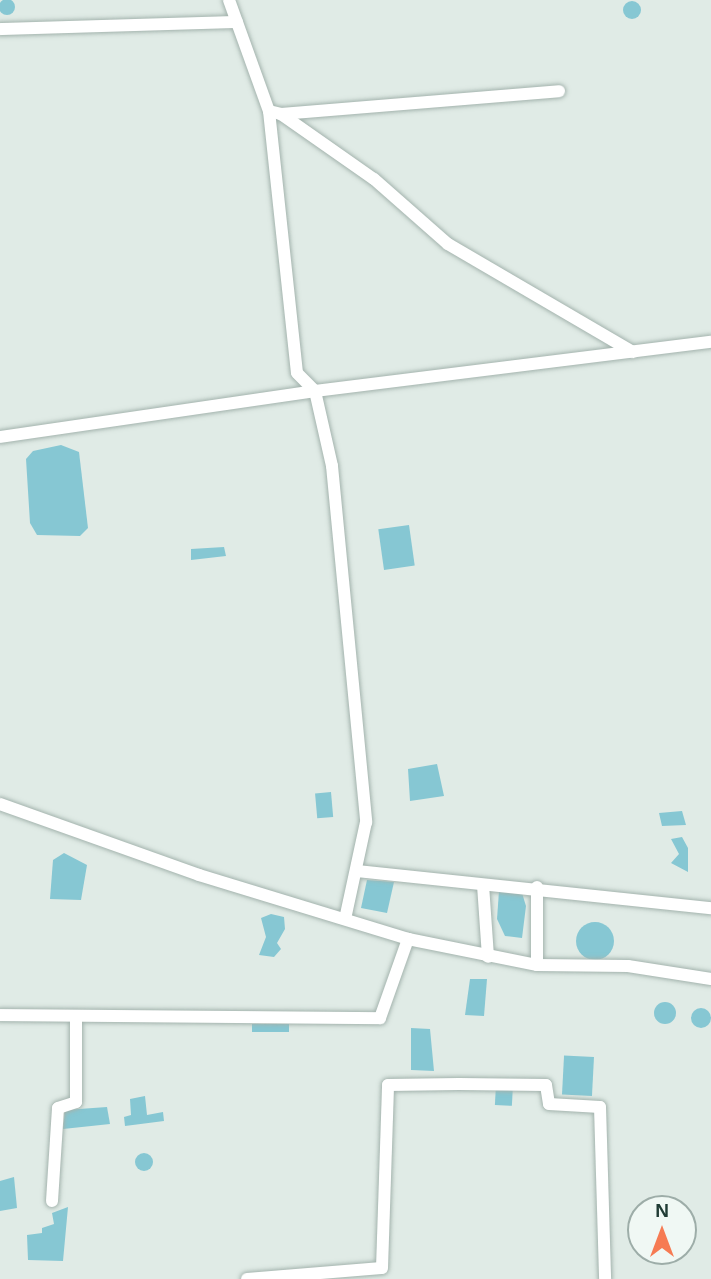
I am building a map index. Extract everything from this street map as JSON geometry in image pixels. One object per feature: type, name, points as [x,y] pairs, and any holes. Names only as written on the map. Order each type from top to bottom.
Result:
[{"type":"street","points":[[229,0],[275,113],[297,373],[315,391],[332,466],[366,822],[345,919]]},
{"type":"street","points":[[0,29],[237,22]]},
{"type":"street","points":[[275,113],[559,91]]},
{"type":"street","points":[[275,113],[374,178],[448,244],[633,352]]},
{"type":"street","points":[[0,437],[315,391],[711,342]]},
{"type":"street","points":[[0,804],[199,875],[408,939],[537,965],[628,965],[711,979]]},
{"type":"street","points":[[357,871],[483,885],[537,887],[711,908]]},
{"type":"street","points":[[483,885],[488,957]]},
{"type":"street","points":[[537,887],[537,965]]},
{"type":"street","points":[[0,1015],[380,1018],[408,939]]},
{"type":"street","points":[[52,1201],[58,1108],[76,1102],[76,1017]]},
{"type":"street","points":[[247,1279],[382,1268],[388,1085],[458,1084],[546,1085],[549,1104],[600,1107],[605,1279]]},
{"type":"water","points":[[7,-1],[15,7],[7,15],[-1,7]]},
{"type":"water","points":[[632,1],[638,4],[641,10],[638,16],[632,19],[626,16],[623,10],[626,4]]},
{"type":"water","points":[[61,445],[79,452],[88,528],[80,536],[37,535],[30,523],[26,459],[33,451]]},
{"type":"water","points":[[409,525],[415,566],[384,570],[378,529]]},
{"type":"water","points":[[224,547],[226,556],[191,560],[191,549]]},
{"type":"water","points":[[437,764],[444,796],[410,801],[408,769]]},
{"type":"water","points":[[331,792],[333,817],[317,818],[315,793]]},
{"type":"water","points":[[682,811],[686,825],[662,826],[659,813]]},
{"type":"water","points":[[682,837],[688,848],[688,872],[671,863],[679,854],[671,839]]},
{"type":"water","points":[[64,853],[87,865],[81,900],[50,899],[53,860]]},
{"type":"water","points":[[367,880],[394,882],[387,913],[361,908]]},
{"type":"water","points":[[499,891],[522,893],[526,906],[522,938],[505,936],[497,919]]},
{"type":"water","points":[[271,914],[284,917],[285,929],[277,943],[281,949],[274,957],[259,955],[266,937],[261,918]]},
{"type":"water","points":[[595,922],[608,928],[614,941],[608,954],[595,960],[582,954],[576,941],[582,928]]},
{"type":"water","points":[[470,979],[487,979],[484,1016],[465,1015]]},
{"type":"water","points":[[665,1002],[673,1005],[676,1013],[673,1021],[665,1024],[657,1021],[654,1013],[657,1005]]},
{"type":"water","points":[[701,1008],[708,1011],[711,1018],[708,1025],[701,1028],[694,1025],[691,1018],[694,1011]]},
{"type":"water","points":[[252,1024],[289,1024],[289,1032],[252,1032]]},
{"type":"water","points":[[411,1028],[430,1029],[434,1071],[411,1070]]},
{"type":"water","points":[[564,1055],[594,1057],[592,1096],[562,1094]]},
{"type":"water","points":[[496,1084],[513,1085],[512,1106],[495,1105]]},
{"type":"water","points":[[145,1096],[147,1115],[163,1112],[164,1121],[125,1126],[124,1117],[131,1115],[130,1099]]},
{"type":"water","points":[[107,1107],[110,1124],[63,1129],[65,1110]]},
{"type":"water","points":[[144,1153],[150,1156],[153,1162],[150,1168],[144,1171],[138,1168],[135,1162],[138,1156]]},
{"type":"water","points":[[14,1177],[17,1208],[0,1211],[0,1181]]},
{"type":"water","points":[[68,1207],[63,1261],[28,1260],[27,1235],[42,1233],[42,1228],[54,1224],[52,1213]]}]
